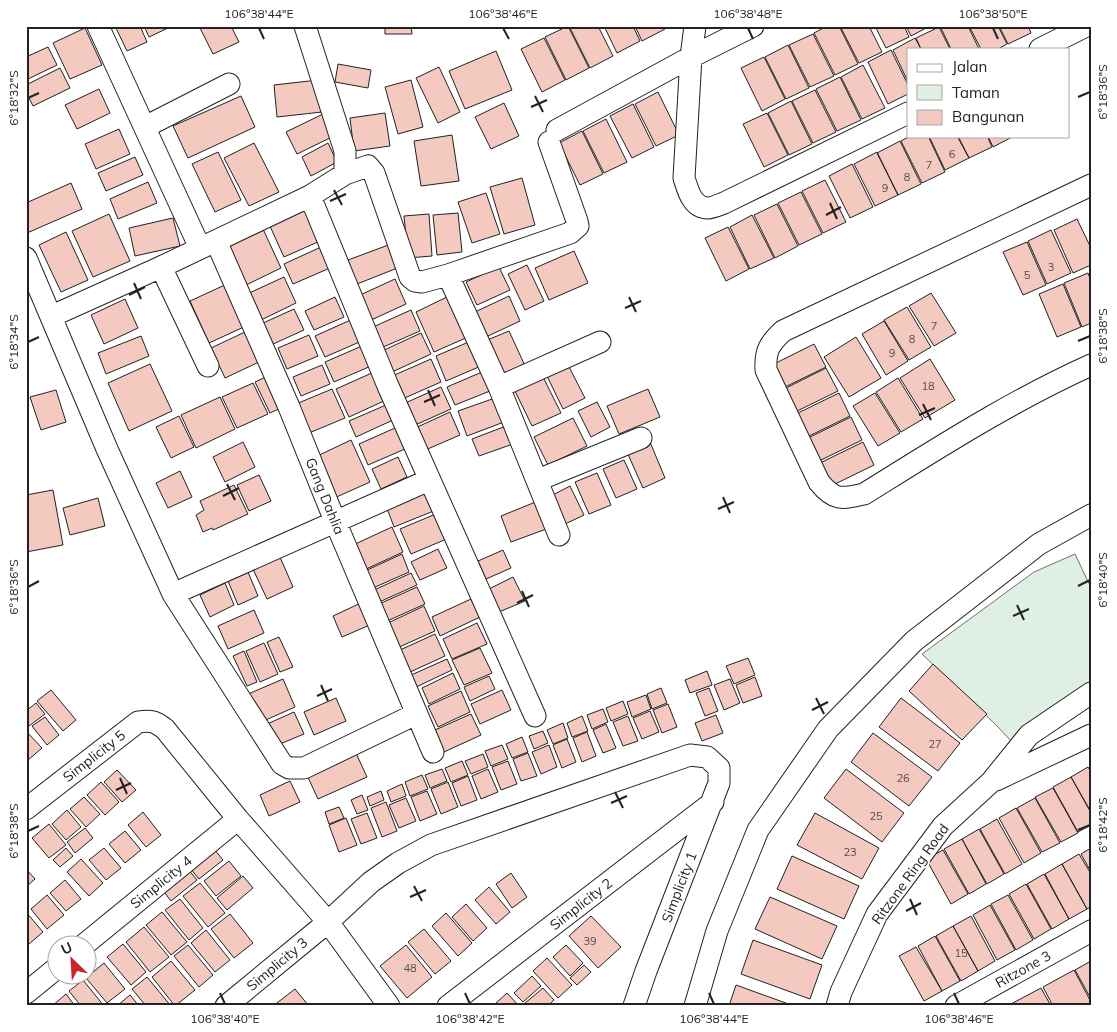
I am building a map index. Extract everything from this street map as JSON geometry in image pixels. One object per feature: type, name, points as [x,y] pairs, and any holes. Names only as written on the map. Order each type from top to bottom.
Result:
[{"type":"street","name":"Gang Dahlia","points":[[98,26],[144,126],[208,245],[289,407],[433,752]]},
{"type":"street","points":[[304,26],[345,151],[345,174]]},
{"type":"street","points":[[695,26],[691,57],[684,178],[689,194],[696,205],[708,208],[724,203],[907,113]]},
{"type":"street","points":[[52,316],[208,245],[310,196],[345,174],[368,166],[372,168],[410,277],[415,281],[422,282],[448,275],[570,233],[578,226],[553,136],[691,57],[753,26]]},
{"type":"street","points":[[1042,48],[1086,26],[1091,39]]},
{"type":"street","points":[[144,126],[229,84]]},
{"type":"street","points":[[1091,185],[783,331],[773,340],[766,355],[766,370],[819,482],[828,494],[846,498],[864,494],[978,424],[1058,380],[1091,365]]},
{"type":"street","points":[[310,196],[388,386],[535,716]]},
{"type":"street","points":[[26,258],[107,449],[173,594],[282,764],[289,768],[304,768],[416,714]]},
{"type":"street","points":[[161,267],[208,366]]},
{"type":"street","points":[[448,275],[499,387],[559,534]]},
{"type":"street","points":[[499,387],[600,342]]},
{"type":"street","points":[[538,480],[641,438]]},
{"type":"street","points":[[173,594],[429,480]]},
{"type":"street","points":[[695,1006],[717,931],[758,830],[828,729],[914,641],[1039,544],[1091,515]]},
{"type":"street","points":[[991,782],[1029,735],[1091,693]]},
{"type":"street","name":"Simplicity 5","points":[[26,809],[138,722],[148,720],[156,722],[165,729],[238,819]]},
{"type":"street","points":[[991,782],[1091,735]]},
{"type":"street","name":"Simplicity 3","points":[[226,1006],[328,922],[371,882],[398,862],[431,844],[690,755],[707,757],[719,768]]},
{"type":"street","name":"Simplicity 1","points":[[634,1006],[713,802],[719,783],[719,768]]},
{"type":"street","name":"Ritzone Ring Road","points":[[837,1006],[841,992],[877,914],[943,826],[991,782]]},
{"type":"street","name":"Simplicity 2","points":[[448,1006],[713,802]]},
{"type":"street","points":[[238,819],[328,922],[389,1006]]},
{"type":"street","name":"Simplicity 4","points":[[97,934],[238,819]]},
{"type":"street","name":"Ritzone 3","points":[[956,1006],[1091,932]]},
{"type":"street","points":[[26,992],[48,975]]},
{"type":"green space","points":[[1075,554],[1091,588],[1091,684],[1012,742],[922,654],[1034,572]]},
{"type":"building","points":[[115,26],[140,26],[147,42],[127,51]]},
{"type":"building","points":[[144,26],[170,26],[170,27],[149,37]]},
{"type":"building","points":[[199,26],[231,26],[239,42],[213,54]]},
{"type":"building","points":[[385,26],[411,26],[412,34],[385,34]]},
{"type":"building","points":[[568,26],[589,68],[566,80],[545,37]]},
{"type":"building","points":[[569,26],[598,26],[613,56],[590,68]]},
{"type":"building","points":[[604,26],[633,26],[640,41],[617,53]]},
{"type":"building","points":[[635,26],[663,26],[665,29],[642,41]]},
{"type":"building","points":[[827,26],[839,26],[858,64],[835,75],[814,33]]},
{"type":"building","points":[[840,26],[869,26],[882,52],[859,63]]},
{"type":"building","points":[[875,26],[904,26],[909,37],[886,48]]},
{"type":"building","points":[[906,26],[930,26],[911,36]]},
{"type":"building","points":[[940,26],[968,26],[979,48],[951,48]]},
{"type":"building","points":[[969,26],[998,26],[1007,44],[1000,48],[980,48]]},
{"type":"building","points":[[999,26],[1028,26],[1031,33],[1008,44]]},
{"type":"building","points":[[939,27],[950,48],[921,48],[916,38]]},
{"type":"building","points":[[85,28],[102,65],[70,79],[53,43]]},
{"type":"building","points":[[813,34],[834,76],[810,87],[789,45]]},
{"type":"building","points":[[544,38],[565,80],[542,92],[521,49]]},
{"type":"building","points":[[915,38],[920,48],[907,48],[907,80],[893,50]]},
{"type":"building","points":[[788,45],[809,88],[786,99],[765,57]]},
{"type":"building","points":[[48,47],[57,65],[26,80],[26,57]]},
{"type":"building","points":[[891,50],[907,83],[907,94],[888,104],[868,62]]},
{"type":"building","points":[[496,51],[512,90],[465,109],[449,71]]},
{"type":"building","points":[[764,57],[785,99],[762,111],[741,68]]},
{"type":"building","points":[[338,64],[371,70],[368,88],[335,82]]},
{"type":"building","points":[[863,65],[885,108],[862,119],[841,77]]},
{"type":"building","points":[[439,67],[460,112],[438,123],[416,78]]},
{"type":"building","points":[[60,68],[70,88],[33,106],[26,92],[26,85]]},
{"type":"building","points":[[840,77],[861,120],[837,131],[816,89]]},
{"type":"building","points":[[318,80],[322,112],[277,117],[274,85]]},
{"type":"building","points":[[411,80],[423,127],[398,134],[385,87]]},
{"type":"building","points":[[99,89],[110,113],[77,129],[65,105]]},
{"type":"building","points":[[815,90],[836,132],[813,143],[792,101]]},
{"type":"building","points":[[658,92],[679,135],[656,146],[635,104]]},
{"type":"building","points":[[241,96],[255,127],[188,158],[173,126]]},
{"type":"building","points":[[791,101],[812,144],[789,155],[768,113]]},
{"type":"building","points":[[504,103],[519,136],[491,149],[475,117]]},
{"type":"building","points":[[633,104],[654,147],[632,158],[610,116]]},
{"type":"building","points":[[325,113],[336,135],[297,154],[286,132]]},
{"type":"building","points":[[385,113],[390,146],[354,151],[350,118]]},
{"type":"building","points":[[767,113],[788,155],[764,167],[743,124]]},
{"type":"building","points":[[606,119],[627,162],[604,173],[583,131]]},
{"type":"building","points":[[119,129],[130,154],[96,169],[85,144]]},
{"type":"building","points":[[582,131],[603,174],[580,185],[559,143]]},
{"type":"building","points":[[452,135],[459,181],[421,186],[414,141]]},
{"type":"building","points":[[907,138],[929,138],[945,172],[922,183],[901,141]]},
{"type":"building","points":[[930,138],[958,138],[969,158],[945,170]]},
{"type":"building","points":[[959,138],[988,138],[992,147],[969,158]]},
{"type":"building","points":[[989,138],[1010,138],[993,147]]},
{"type":"building","points":[[900,141],[921,184],[898,195],[877,153]]},
{"type":"building","points":[[254,143],[279,192],[249,206],[224,158]]},
{"type":"building","points":[[328,143],[337,162],[311,176],[302,157]]},
{"type":"building","points":[[218,152],[241,200],[215,212],[192,164]]},
{"type":"building","points":[[877,152],[898,195],[875,206],[854,164]]},
{"type":"building","points":[[135,157],[143,175],[106,191],[98,173]]},
{"type":"building","points":[[852,164],[873,207],[850,218],[829,176]]},
{"type":"building","points":[[522,178],[535,225],[504,234],[490,187]]},
{"type":"building","points":[[825,180],[846,222],[823,233],[802,191]]},
{"type":"building","points":[[148,182],[157,203],[118,219],[110,199]]},
{"type":"building","points":[[71,183],[82,209],[27,233],[26,203]]},
{"type":"building","points":[[801,192],[822,234],[799,245],[778,203]]},
{"type":"building","points":[[486,193],[500,234],[472,243],[458,202]]},
{"type":"building","points":[[777,204],[798,246],[775,258],[754,215]]},
{"type":"building","points":[[305,208],[320,241],[284,257],[269,224]]},
{"type":"building","points":[[458,213],[462,252],[437,255],[433,215]]},
{"type":"building","points":[[109,214],[130,261],[93,277],[72,231]]},
{"type":"building","points":[[429,214],[432,256],[408,258],[404,216]]},
{"type":"building","points":[[752,215],[774,258],[750,269],[730,227]]},
{"type":"building","points":[[173,218],[180,246],[135,256],[129,228]]},
{"type":"building","points":[[1077,219],[1091,248],[1091,265],[1073,273],[1054,230]]},
{"type":"building","points":[[728,227],[749,269],[726,281],[705,238]]},
{"type":"building","points":[[263,229],[281,268],[246,285],[227,246]]},
{"type":"building","points":[[1051,230],[1071,273],[1047,284],[1028,241]]},
{"type":"building","points":[[66,232],[88,280],[61,292],[39,245]]},
{"type":"building","points":[[1027,242],[1046,285],[1023,295],[1003,252]]},
{"type":"building","points":[[391,244],[400,267],[357,284],[348,260]]},
{"type":"building","points":[[321,247],[330,268],[293,284],[284,264]]},
{"type":"building","points":[[574,251],[588,283],[549,300],[535,268]]},
{"type":"building","points":[[527,265],[544,301],[525,310],[508,274]]},
{"type":"building","points":[[499,267],[510,290],[477,305],[466,282]]},
{"type":"building","points":[[1088,273],[1091,281],[1091,323],[1082,327],[1064,283]]},
{"type":"building","points":[[284,277],[296,303],[257,322],[245,295]]},
{"type":"building","points":[[395,279],[406,304],[369,321],[358,296]]},
{"type":"building","points":[[227,284],[246,326],[209,343],[190,301]]},
{"type":"building","points":[[1063,284],[1081,327],[1057,337],[1039,294]]},
{"type":"building","points":[[931,293],[956,333],[934,346],[909,306]]},
{"type":"building","points":[[449,296],[468,337],[434,352],[416,312]]},
{"type":"building","points":[[509,296],[520,321],[486,337],[475,312]]},
{"type":"building","points":[[335,297],[344,317],[314,330],[305,311]]},
{"type":"building","points":[[125,299],[138,328],[104,344],[91,315]]},
{"type":"building","points":[[907,307],[931,347],[909,360],[884,320]]},
{"type":"building","points":[[294,309],[304,330],[271,345],[261,324]]},
{"type":"building","points":[[411,310],[420,331],[381,348],[373,327]]},
{"type":"building","points":[[355,318],[364,340],[325,357],[315,336]]},
{"type":"building","points":[[884,321],[908,361],[886,375],[862,334]]},
{"type":"building","points":[[509,331],[526,368],[502,379],[485,341]]},
{"type":"building","points":[[245,332],[259,362],[225,378],[211,348]]},
{"type":"building","points":[[421,333],[431,354],[392,372],[382,351]]},
{"type":"building","points":[[309,335],[318,356],[287,369],[278,348]]},
{"type":"building","points":[[141,336],[149,356],[106,374],[98,353]]},
{"type":"building","points":[[856,337],[881,378],[849,397],[824,357]]},
{"type":"building","points":[[471,341],[481,366],[446,381],[436,356]]},
{"type":"building","points":[[814,344],[826,367],[783,388],[772,365]]},
{"type":"building","points":[[362,346],[371,366],[334,382],[325,362]]},
{"type":"building","points":[[431,359],[441,382],[400,400],[390,377]]},
{"type":"building","points":[[930,359],[955,400],[925,418],[900,378]]},
{"type":"building","points":[[567,363],[585,398],[563,409],[546,374]]},
{"type":"building","points":[[150,364],[172,411],[129,431],[108,383]]},
{"type":"building","points":[[322,365],[330,384],[301,396],[293,377]]},
{"type":"building","points":[[826,368],[838,391],[795,412],[784,389]]},
{"type":"building","points":[[374,372],[386,400],[349,417],[336,389]]},
{"type":"building","points":[[482,372],[490,391],[455,405],[447,387]]},
{"type":"building","points":[[268,376],[283,407],[270,413],[255,382]]},
{"type":"building","points":[[543,377],[561,413],[532,426],[515,391]]},
{"type":"building","points":[[898,378],[923,419],[901,432],[876,392]]},
{"type":"building","points":[[253,383],[268,414],[237,428],[222,397]]},
{"type":"building","points":[[441,387],[451,409],[413,426],[403,404]]},
{"type":"building","points":[[332,389],[345,418],[309,433],[296,404]]},
{"type":"building","points":[[648,389],[660,417],[619,434],[607,406]]},
{"type":"building","points":[[56,390],[66,422],[41,430],[30,397]]},
{"type":"building","points":[[839,393],[850,416],[807,437],[796,414]]},
{"type":"building","points":[[875,393],[900,433],[878,446],[853,406]]},
{"type":"building","points":[[220,397],[235,429],[196,448],[181,415]]},
{"type":"building","points":[[495,398],[504,422],[467,436],[458,411]]},
{"type":"building","points":[[597,402],[610,427],[591,437],[578,411]]},
{"type":"building","points":[[386,405],[393,420],[356,437],[349,421]]},
{"type":"building","points":[[450,412],[460,435],[423,451],[413,429]]},
{"type":"building","points":[[179,416],[194,447],[171,458],[156,427]]},
{"type":"building","points":[[851,417],[862,440],[819,461],[808,438]]},
{"type":"building","points":[[573,418],[587,446],[548,465],[534,437]]},
{"type":"building","points":[[506,426],[513,444],[479,456],[472,439]]},
{"type":"building","points":[[395,428],[405,449],[368,465],[359,444]]},
{"type":"building","points":[[351,440],[370,482],[332,499],[313,458]]},
{"type":"building","points":[[243,442],[255,467],[225,482],[213,457]]},
{"type":"building","points":[[650,442],[665,478],[643,488],[627,452]]},
{"type":"building","points":[[863,442],[874,465],[831,486],[820,463]]},
{"type":"building","points":[[398,457],[407,477],[381,489],[372,469]]},
{"type":"building","points":[[624,460],[637,489],[616,498],[603,469]]},
{"type":"building","points":[[180,471],[192,497],[168,508],[156,483]]},
{"type":"building","points":[[597,473],[611,505],[589,514],[575,482]]},
{"type":"building","points":[[259,475],[271,501],[249,511],[237,485]]},
{"type":"building","points":[[234,485],[248,514],[213,530],[212,528],[203,532],[196,515],[204,510],[200,501]]},
{"type":"building","points":[[570,486],[584,515],[563,525],[549,497]]},
{"type":"building","points":[[427,487],[436,510],[394,527],[385,503]]},
{"type":"building","points":[[53,490],[63,545],[26,552],[26,495]]},
{"type":"building","points":[[98,498],[105,526],[70,535],[63,508]]},
{"type":"building","points":[[538,501],[549,528],[511,542],[501,516]]},
{"type":"building","points":[[438,513],[449,538],[411,554],[400,529]]},
{"type":"building","points":[[392,527],[403,552],[364,570],[353,545]]},
{"type":"building","points":[[438,549],[447,568],[420,580],[411,562]]},
{"type":"building","points":[[503,550],[511,568],[486,579],[478,561]]},
{"type":"building","points":[[402,554],[409,572],[373,588],[365,571]]},
{"type":"building","points":[[280,557],[293,587],[267,599],[253,569]]},
{"type":"building","points":[[248,572],[258,596],[238,605],[228,581]]},
{"type":"building","points":[[411,573],[417,585],[377,603],[372,591]]},
{"type":"building","points":[[513,577],[525,601],[499,612],[489,589]]},
{"type":"building","points":[[225,583],[234,605],[210,617],[200,595]]},
{"type":"building","points":[[417,587],[425,604],[385,622],[377,605]]},
{"type":"building","points":[[471,599],[480,617],[440,636],[432,617]]},
{"type":"building","points":[[363,602],[372,624],[342,637],[333,616]]},
{"type":"building","points":[[424,606],[435,631],[397,648],[386,624]]},
{"type":"building","points":[[254,610],[264,633],[228,649],[218,626]]},
{"type":"building","points":[[477,623],[487,644],[452,659],[443,639]]},
{"type":"building","points":[[435,634],[445,656],[408,673],[398,651]]},
{"type":"building","points":[[279,637],[293,667],[280,672],[267,642]]},
{"type":"building","points":[[264,643],[278,674],[260,682],[246,651]]},
{"type":"building","points":[[480,648],[492,673],[464,685],[452,660]]},
{"type":"building","points":[[244,651],[257,682],[247,686],[233,656]]},
{"type":"building","points":[[748,658],[755,675],[734,684],[726,666]]},
{"type":"building","points":[[447,659],[452,670],[414,688],[409,676]]},
{"type":"building","points":[[933,664],[987,714],[962,740],[909,691]]},
{"type":"building","points":[[707,671],[712,685],[690,693],[685,680]]},
{"type":"building","points":[[453,673],[460,689],[429,704],[422,688]]},
{"type":"building","points":[[489,676],[495,689],[470,701],[464,687]]},
{"type":"building","points":[[755,677],[762,696],[743,703],[736,685]]},
{"type":"building","points":[[283,679],[295,707],[259,723],[246,695]]},
{"type":"building","points":[[730,679],[740,703],[724,710],[714,685]]},
{"type":"building","points":[[661,688],[667,703],[652,709],[647,694]]},
{"type":"building","points":[[709,688],[718,711],[705,716],[696,693]]},
{"type":"building","points":[[51,690],[76,720],[63,731],[37,701]]},
{"type":"building","points":[[502,690],[511,710],[480,724],[471,704]]},
{"type":"building","points":[[461,691],[470,712],[438,727],[428,706]]},
{"type":"building","points":[[646,695],[651,709],[632,717],[627,702]]},
{"type":"building","points":[[336,698],[346,721],[314,735],[304,712]]},
{"type":"building","points":[[901,698],[960,743],[938,771],[879,727]]},
{"type":"building","points":[[623,701],[628,714],[611,721],[606,708]]},
{"type":"building","points":[[36,703],[45,714],[29,726],[26,722],[26,711]]},
{"type":"building","points":[[668,704],[677,727],[662,733],[653,710]]},
{"type":"building","points":[[603,709],[608,722],[592,729],[587,715]]},
{"type":"building","points":[[650,711],[659,732],[642,739],[633,718]]},
{"type":"building","points":[[294,712],[304,734],[275,746],[265,725]]},
{"type":"building","points":[[471,714],[481,735],[444,752],[435,730]]},
{"type":"building","points":[[716,715],[723,733],[702,741],[695,723]]},
{"type":"building","points":[[582,716],[588,731],[572,737],[567,723]]},
{"type":"building","points":[[628,716],[638,741],[623,746],[613,722]]},
{"type":"building","points":[[45,717],[59,735],[47,745],[32,726]]},
{"type":"building","points":[[563,723],[568,738],[553,744],[547,730]]},
{"type":"building","points":[[606,724],[616,748],[603,753],[593,730]]},
{"type":"building","points":[[26,731],[42,748],[28,760],[26,758]]},
{"type":"building","points":[[543,731],[548,743],[534,749],[529,736]]},
{"type":"building","points":[[587,732],[596,756],[582,762],[573,738]]},
{"type":"building","points":[[873,733],[932,777],[909,806],[851,762]]},
{"type":"building","points":[[522,737],[528,752],[512,758],[506,744]]},
{"type":"building","points":[[567,739],[576,762],[562,768],[553,745]]},
{"type":"building","points":[[502,745],[508,759],[491,766],[485,751]]},
{"type":"building","points":[[549,745],[557,767],[541,774],[532,752]]},
{"type":"building","points":[[355,751],[367,777],[318,799],[306,773]]},
{"type":"building","points":[[528,753],[537,776],[521,781],[513,759]]},
{"type":"building","points":[[483,754],[488,767],[471,774],[465,761]]},
{"type":"building","points":[[462,761],[468,775],[451,782],[445,768]]},
{"type":"building","points":[[508,761],[517,784],[501,790],[492,767]]},
{"type":"building","points":[[1088,767],[1091,772],[1091,812],[1071,777]]},
{"type":"building","points":[[442,769],[447,781],[430,788],[425,775]]},
{"type":"building","points":[[488,769],[498,792],[481,799],[472,776]]},
{"type":"building","points":[[846,769],[904,813],[882,842],[824,798]]},
{"type":"building","points":[[117,770],[136,790],[122,802],[104,782]]},
{"type":"building","points":[[422,775],[428,789],[410,796],[405,782]]},
{"type":"building","points":[[468,776],[477,800],[461,806],[452,783]]},
{"type":"building","points":[[1071,777],[1091,813],[1091,825],[1078,832],[1053,787]]},
{"type":"building","points":[[290,781],[300,802],[269,816],[260,795]]},
{"type":"building","points":[[101,782],[119,802],[105,815],[87,795]]},
{"type":"building","points":[[448,782],[458,807],[441,814],[431,789]]},
{"type":"building","points":[[402,784],[406,796],[391,802],[387,791]]},
{"type":"building","points":[[1053,788],[1078,833],[1061,842],[1035,797]]},
{"type":"building","points":[[381,791],[384,800],[370,806],[367,797]]},
{"type":"building","points":[[427,791],[437,814],[420,821],[411,797]]},
{"type":"building","points":[[362,795],[368,810],[357,814],[351,800]]},
{"type":"building","points":[[84,797],[100,814],[86,827],[70,809]]},
{"type":"building","points":[[406,798],[416,821],[399,828],[389,805]]},
{"type":"building","points":[[1035,798],[1060,843],[1042,852],[1017,808]]},
{"type":"building","points":[[386,802],[397,831],[382,837],[371,808]]},
{"type":"building","points":[[339,807],[344,818],[329,824],[325,812]]},
{"type":"building","points":[[1016,808],[1041,853],[1024,863],[999,818]]},
{"type":"building","points":[[67,810],[81,827],[66,840],[52,824]]},
{"type":"building","points":[[143,812],[161,835],[146,847],[128,825]]},
{"type":"building","points":[[367,813],[377,838],[361,844],[351,819]]},
{"type":"building","points":[[815,813],[879,848],[862,879],[797,845]]},
{"type":"building","points":[[346,818],[357,845],[339,852],[329,825]]},
{"type":"building","points":[[997,819],[1022,864],[1005,874],[980,829]]},
{"type":"building","points":[[49,824],[66,845],[49,858],[32,838]]},
{"type":"building","points":[[85,828],[93,838],[75,853],[67,842]]},
{"type":"building","points":[[979,829],[1004,874],[987,884],[962,839]]},
{"type":"building","points":[[125,831],[141,850],[125,863],[109,844]]},
{"type":"building","points":[[962,839],[986,884],[969,894],[944,849]]},
{"type":"building","points":[[210,844],[223,860],[199,879],[186,863]]},
{"type":"building","points":[[66,848],[73,856],[60,867],[53,860]]},
{"type":"building","points":[[104,848],[121,868],[106,880],[89,860]]},
{"type":"building","points":[[1091,848],[1091,872],[1081,854]]},
{"type":"building","points":[[943,850],[968,894],[951,904],[926,859]]},
{"type":"building","points":[[1079,854],[1091,874],[1091,907],[1087,909],[1062,864]]},
{"type":"building","points":[[792,856],[859,886],[844,919],[777,889]]},
{"type":"building","points":[[81,859],[103,883],[89,896],[67,872]]},
{"type":"building","points":[[229,861],[241,876],[216,896],[204,881]]},
{"type":"building","points":[[1062,864],[1087,909],[1069,919],[1045,874]]},
{"type":"building","points":[[187,868],[197,880],[171,901],[161,888]]},
{"type":"building","points":[[26,869],[35,879],[26,887]]},
{"type":"building","points":[[511,873],[527,897],[512,908],[496,884]]},
{"type":"building","points":[[1044,874],[1069,919],[1052,929],[1027,884]]},
{"type":"building","points":[[243,876],[253,888],[227,910],[217,898]]},
{"type":"building","points":[[65,880],[81,899],[66,911],[50,893]]},
{"type":"building","points":[[200,883],[225,913],[208,927],[183,896]]},
{"type":"building","points":[[1026,884],[1051,929],[1034,939],[1009,894]]},
{"type":"building","points":[[489,887],[510,912],[496,924],[475,900]]},
{"type":"building","points":[[47,895],[64,915],[47,929],[31,909]]},
{"type":"building","points":[[1008,895],[1033,940],[1016,950],[991,904]]},
{"type":"building","points":[[770,897],[837,926],[822,959],[755,929]]},
{"type":"building","points":[[180,899],[203,928],[189,940],[165,910]]},
{"type":"building","points":[[466,904],[487,928],[473,941],[452,917]]},
{"type":"building","points":[[990,905],[1015,950],[997,960],[973,915]]},
{"type":"building","points":[[26,912],[43,932],[29,944],[26,941]]},
{"type":"building","points":[[162,912],[187,942],[171,955],[146,925]]},
{"type":"building","points":[[446,913],[472,943],[458,956],[432,926]]},
{"type":"building","points":[[230,914],[253,943],[234,958],[211,929]]},
{"type":"building","points":[[591,916],[621,947],[598,968],[569,936]]},
{"type":"building","points":[[971,916],[995,961],[978,971],[953,926]]},
{"type":"building","points":[[953,926],[978,971],[961,981],[936,936]]},
{"type":"building","points":[[144,927],[169,957],[150,972],[126,942]]},
{"type":"building","points":[[424,929],[451,961],[435,974],[408,942]]},
{"type":"building","points":[[206,930],[230,960],[215,972],[191,943]]},
{"type":"building","points":[[935,936],[960,981],[942,991],[918,946]]},
{"type":"building","points":[[753,940],[822,965],[810,999],[741,974]]},
{"type":"building","points":[[123,944],[146,972],[131,985],[107,957]]},
{"type":"building","points":[[188,945],[213,975],[199,987],[174,956]]},
{"type":"building","points":[[406,945],[432,977],[407,998],[380,966]]},
{"type":"building","points":[[566,945],[583,963],[570,976],[553,957]]},
{"type":"building","points":[[916,947],[942,991],[924,1001],[899,956]]},
{"type":"building","points":[[547,958],[572,985],[558,998],[533,971]]},
{"type":"building","points":[[171,961],[195,990],[175,1006],[152,977]]},
{"type":"building","points":[[1091,961],[1091,999],[1075,970]]},
{"type":"building","points":[[104,963],[125,989],[107,1003],[91,984],[98,984],[98,968]]},
{"type":"building","points":[[584,965],[591,972],[577,985],[570,978]]},
{"type":"building","points":[[1074,970],[1091,1002],[1091,1006],[1053,1006],[1043,987]]},
{"type":"building","points":[[532,976],[541,986],[523,1002],[514,993]]},
{"type":"building","points":[[147,977],[171,1006],[146,1006],[132,989]]},
{"type":"building","points":[[78,984],[86,984],[104,1006],[81,1006],[69,991]]},
{"type":"building","points":[[736,985],[794,1006],[729,1006]]},
{"type":"building","points":[[543,988],[554,1000],[548,1006],[525,1006],[524,1004]]},
{"type":"building","points":[[1041,988],[1051,1006],[1012,1006],[1011,1004]]},
{"type":"building","points":[[295,989],[307,1006],[273,1006]]},
{"type":"building","points":[[507,993],[519,1006],[498,1006],[496,1003]]},
{"type":"building","points":[[66,994],[75,1006],[52,1006]]},
{"type":"building","points":[[130,995],[139,1006],[117,1006]]}]
